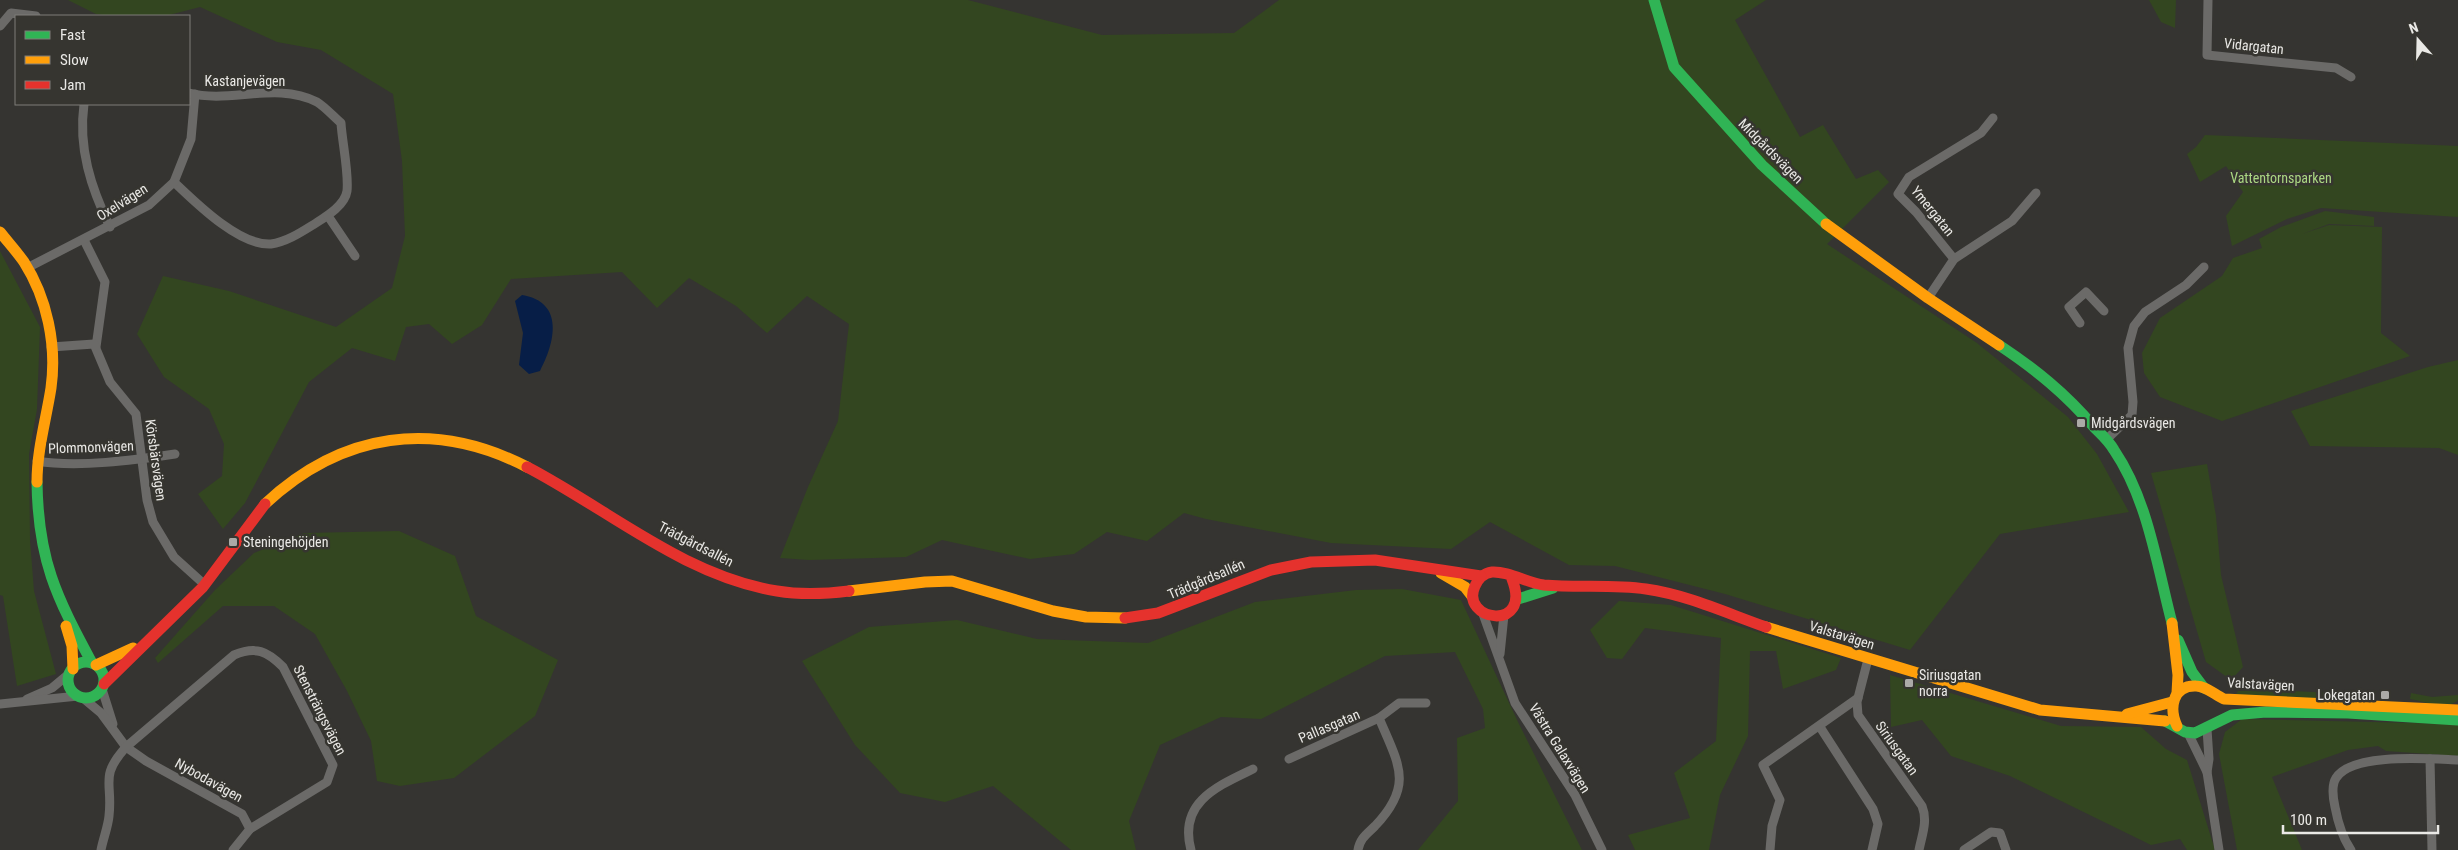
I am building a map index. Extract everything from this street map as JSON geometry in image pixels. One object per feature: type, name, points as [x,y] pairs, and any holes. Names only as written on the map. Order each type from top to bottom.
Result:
[{"type":"street","name":"Midgårdsvägen","points":[[1654,0],[1674,67],[1755,158],[1817,217],[1928,298],[2039,372],[2077,407],[2114,449],[2132,483],[2146,523],[2173,628],[2178,676],[2174,698]]},
{"type":"street","name":"Vidargatan","points":[[2208,0],[2207,55],[2336,68],[2351,76]]},
{"type":"street","points":[[0,26],[11,13],[28,15]]},
{"type":"street","name":"Kastanjevägen","points":[[174,182],[201,208],[228,228],[250,239],[271,244],[296,235],[328,216],[340,204],[347,192],[340,122],[317,102],[282,92],[192,94]]},
{"type":"street","name":"Oxelvägen","points":[[28,268],[110,227],[149,205],[174,182],[191,139],[192,94]]},
{"type":"street","points":[[84,105],[82,119],[85,160],[94,193],[110,227]]},
{"type":"street","name":"Ymergatan","points":[[1954,259],[1898,194],[1909,177],[1981,134],[1993,118]]},
{"type":"street","points":[[1928,298],[1954,259],[2012,221],[2036,193]]},
{"type":"street","points":[[328,216],[355,256]]},
{"type":"street","points":[[0,232],[28,268],[37,287],[46,315],[52,347],[51,384],[37,461],[38,524],[48,574],[59,602],[72,646],[72,671],[69,684],[81,697]]},
{"type":"street","points":[[84,240],[105,282],[96,348]]},
{"type":"street","points":[[2106,440],[2132,415],[2134,402],[2128,348],[2134,326],[2145,312],[2186,284],[2204,267]]},
{"type":"street","points":[[2080,324],[2069,307],[2086,292],[2104,311]]},
{"type":"street","points":[[52,347],[94,344],[96,348]]},
{"type":"street","name":"Körsbärsvägen","points":[[96,348],[110,382],[136,414],[146,500],[157,530],[174,557],[205,585]]},
{"type":"street","name":"Trädgårdsallén","points":[[103,687],[205,585],[255,515],[274,496],[307,471],[349,452],[398,439],[440,438],[463,441],[512,458],[692,562],[718,575],[779,592],[824,594],[920,582],[953,581],[1045,611],[1093,618],[1138,617],[1167,612],[1202,599],[1251,576],[1290,565],[1374,560],[1481,576]]},
{"type":"street","name":"Plommonvägen","points":[[37,461],[52,464],[142,459],[175,454]]},
{"type":"street","name":"Trädgårdsallén","points":[[1433,568],[1465,587],[1472,596]]},
{"type":"street","name":"Valstavägen","points":[[1481,576],[1491,572],[1503,572],[1512,579],[1556,587],[1624,587],[1675,595],[1768,628],[2042,710],[2088,716],[2120,716],[2166,721],[2188,733],[2198,733],[2234,714],[2277,712],[2458,720]]},
{"type":"street","points":[[1481,576],[1474,585],[1472,596],[1476,606],[1483,614],[1494,617],[1504,616],[1513,609],[1518,599],[1518,588],[1512,579]]},
{"type":"street","name":"Valstavägen","points":[[1518,599],[1556,587]]},
{"type":"street","points":[[0,704],[93,696],[103,687],[103,673],[94,664],[59,602]]},
{"type":"street","name":"Västra Galaxvägen","points":[[1483,614],[1515,703],[1575,796],[1602,850]]},
{"type":"street","name":"Västra Galaxvägen","points":[[1499,660],[1504,616]]},
{"type":"street","name":"Midgårdsvägen","points":[[2173,628],[2192,672],[2208,692]]},
{"type":"street","name":"Trädgårdsallén","points":[[94,664],[151,638]]},
{"type":"street","name":"Stensträngsvägen","points":[[126,747],[234,655],[255,650],[270,655],[283,667],[334,765],[327,782],[250,829]]},
{"type":"street","name":"Siriusgatan","points":[[1868,659],[1858,698],[1858,716],[1864,727],[1917,798],[1925,814],[1919,850]]},
{"type":"street","points":[[17,703],[52,688],[82,663],[94,664]]},
{"type":"street","name":"Valstavägen","points":[[2120,716],[2174,698],[2185,688],[2195,686],[2224,699],[2458,710]]},
{"type":"street","name":"Nybodavägen","points":[[103,687],[114,729]]},
{"type":"street","name":"Valstavägen","points":[[2208,692],[2217,703],[2218,713],[2211,726]]},
{"type":"street","name":"Nybodavägen","points":[[81,697],[101,713],[126,747],[146,761],[242,814],[250,829]]},
{"type":"street","points":[[1770,850],[1772,826],[1780,800],[1763,765],[1820,727],[1858,698]]},
{"type":"street","points":[[2174,698],[2171,712],[2177,726]]},
{"type":"street","name":"Pallasgatan","points":[[1289,758],[1379,718],[1398,703],[1426,703]]},
{"type":"street","name":"Pallasgatan","points":[[1358,850],[1359,841],[1392,805],[1401,786],[1397,761],[1379,718]]},
{"type":"street","points":[[2207,772],[2211,726]]},
{"type":"street","points":[[1820,727],[1873,809],[1878,824],[1872,850]]},
{"type":"street","points":[[2188,733],[2207,772],[2219,850]]},
{"type":"street","points":[[100,850],[109,816],[108,780],[113,762],[126,747]]},
{"type":"street","points":[[2351,850],[2339,826],[2334,804],[2333,788],[2340,773],[2350,766],[2375,760],[2430,758],[2458,760]]},
{"type":"street","points":[[2430,758],[2432,850]]},
{"type":"street","points":[[1191,850],[1188,826],[1197,804],[1217,786],[1253,769]]},
{"type":"street","points":[[233,850],[250,829]]},
{"type":"street","points":[[1964,850],[1991,832],[2000,833],[2006,850]]},
{"type":"green space","points":[[68,0],[968,0],[1102,35],[1234,33],[1279,0],[1766,0],[1735,20],[1800,137],[1823,125],[1856,179],[1878,170],[1889,182],[1827,244],[1977,343],[2068,417],[2097,454],[2129,512],[2000,534],[1910,650],[1725,594],[1615,566],[1569,565],[1490,522],[1451,549],[1331,543],[1184,513],[1147,541],[1107,532],[1074,554],[1030,559],[942,540],[906,557],[809,560],[780,558],[808,487],[838,421],[849,324],[807,296],[767,333],[736,306],[689,278],[657,308],[622,272],[511,279],[482,325],[452,344],[429,324],[406,327],[395,361],[352,348],[309,382],[245,503],[223,529],[198,494],[222,476],[224,444],[209,409],[164,377],[137,334],[163,276],[229,291],[336,327],[392,288],[405,236],[402,161],[393,94],[321,50],[277,42],[200,7],[169,15],[96,14]]},
{"type":"green space","points":[[2149,0],[2176,0],[2175,28],[2161,22]]},
{"type":"green space","name":"Vattentornsparken","points":[[2205,135],[2458,146],[2458,217],[2321,208],[2287,219],[2232,246],[2226,216],[2243,192],[2226,166],[2200,182],[2187,154],[2196,147]]},
{"type":"green space","points":[[2325,211],[2374,217],[2374,226],[2329,224],[2302,234],[2329,225],[2382,227],[2381,333],[2410,356],[2222,421],[2160,397],[2144,373],[2142,353],[2160,318],[2222,276],[2233,258],[2262,248],[2259,239],[2281,227]]},
{"type":"green space","points":[[0,251],[40,327],[37,409],[29,454],[30,540],[34,591],[56,674],[17,686],[3,596],[0,595]]},
{"type":"green space","points":[[2458,360],[2458,455],[2439,448],[2310,446],[2291,411],[2428,367]]},
{"type":"green space","points":[[2207,464],[2216,516],[2221,575],[2243,667],[2231,680],[2206,662],[2151,473]]},
{"type":"green space","points":[[399,531],[455,556],[476,616],[558,660],[535,716],[454,778],[400,786],[377,781],[371,741],[347,691],[315,634],[274,606],[223,606],[158,663],[155,658],[215,590],[254,553],[304,533]]},
{"type":"green space","points":[[1402,589],[1461,600],[1518,722],[1582,850],[1418,850],[1458,801],[1457,738],[1485,728],[1483,709],[1455,652],[1385,656],[1261,719],[1221,717],[1160,745],[1129,821],[1136,850],[1071,850],[993,786],[945,802],[900,793],[855,745],[802,661],[869,627],[957,620],[1037,639],[1148,643],[1255,602],[1356,590]]},
{"type":"green space","points":[[1619,601],[1671,605],[1841,658],[1836,670],[1783,689],[1776,651],[1750,651],[1748,736],[1720,795],[1709,850],[1635,850],[1628,835],[1690,818],[1674,773],[1716,741],[1721,638],[1645,628],[1622,659],[1607,658],[1590,630]]},
{"type":"green space","points":[[1890,675],[2061,726],[2141,727],[2166,749],[2187,760],[2215,850],[2187,850],[2180,839],[2151,845],[2010,776],[1951,756],[1922,720],[1891,727]]},
{"type":"green space","points":[[2269,690],[2356,694],[2376,691],[2376,697],[2360,700],[2235,696],[2238,691]]},
{"type":"green space","points":[[2411,693],[2432,697],[2458,695],[2458,700],[2447,705],[2435,705],[2410,699]]},
{"type":"green space","points":[[2242,719],[2458,724],[2458,756],[2386,751],[2378,746],[2348,750],[2272,777],[2302,850],[2237,850],[2219,754],[2225,732]]},
{"type":"water","points":[[522,295],[536,299],[545,306],[551,315],[553,325],[550,348],[540,371],[529,374],[519,365],[523,333],[515,301]]},
{"type":"traffic: fast","points":[[1654,0],[1674,67],[1762,165],[1826,224]]},
{"type":"traffic: fast","points":[[1999,345],[2061,392],[2105,438],[2126,469],[2150,534],[2172,623]]},
{"type":"traffic: fast","points":[[37,482],[41,534],[51,577],[68,617],[92,663]]},
{"type":"traffic: fast","points":[[1518,599],[1553,588]]},
{"type":"traffic: fast","points":[[2178,640],[2192,672],[2204,688]]},
{"type":"traffic: fast","points":[[86,662],[99,667],[104,680],[99,693],[86,698],[73,693],[68,680],[73,667],[86,662]]},
{"type":"traffic: fast","points":[[2165,721],[2185,732],[2195,733],[2232,715],[2266,712],[2348,713],[2458,720]]},
{"type":"traffic: slow","points":[[1826,224],[1928,298],[1999,345]]},
{"type":"traffic: slow","points":[[0,232],[24,262],[32,276],[44,306],[51,339],[53,372],[40,447],[37,482]]},
{"type":"traffic: slow","points":[[265,504],[295,480],[325,461],[357,448],[390,441],[424,439],[458,442],[492,452],[527,467]]},
{"type":"traffic: slow","points":[[1441,573],[1465,587],[1472,596]]},
{"type":"traffic: slow","points":[[849,591],[925,582],[952,581],[1053,611],[1086,617],[1125,618]]},
{"type":"traffic: slow","points":[[2172,623],[2178,675],[2177,693]]},
{"type":"traffic: slow","points":[[66,626],[72,646],[73,669]]},
{"type":"traffic: slow","points":[[1766,627],[2040,710],[2165,721]]},
{"type":"traffic: slow","points":[[96,665],[133,648]]},
{"type":"traffic: slow","points":[[2177,726],[2173,712],[2174,699],[2182,689],[2196,686],[2207,689],[2224,699],[2458,710]]},
{"type":"traffic: slow","points":[[2127,714],[2172,702]]},
{"type":"traffic: jam","points":[[527,467],[648,539],[710,571],[743,583],[777,591],[813,594],[849,591]]},
{"type":"traffic: jam","points":[[104,684],[203,587],[265,504]]},
{"type":"traffic: jam","points":[[1125,618],[1158,613],[1271,570],[1311,562],[1375,560],[1481,576]]},
{"type":"traffic: jam","points":[[1512,579],[1516,596],[1513,608],[1505,614],[1495,616],[1485,613],[1477,607],[1473,598],[1476,583],[1486,574],[1498,572],[1544,585],[1620,587],[1662,592],[1692,600],[1766,627]]},
{"type":"place","name":"Midgårdsvägen","points":[[2081,423]]},
{"type":"place","name":"Steningehöjden","points":[[233,542]]},
{"type":"place","name":"Siriusgatan norra","points":[[1909,683]]},
{"type":"place","name":"Lokegatan","points":[[2385,695]]}]
